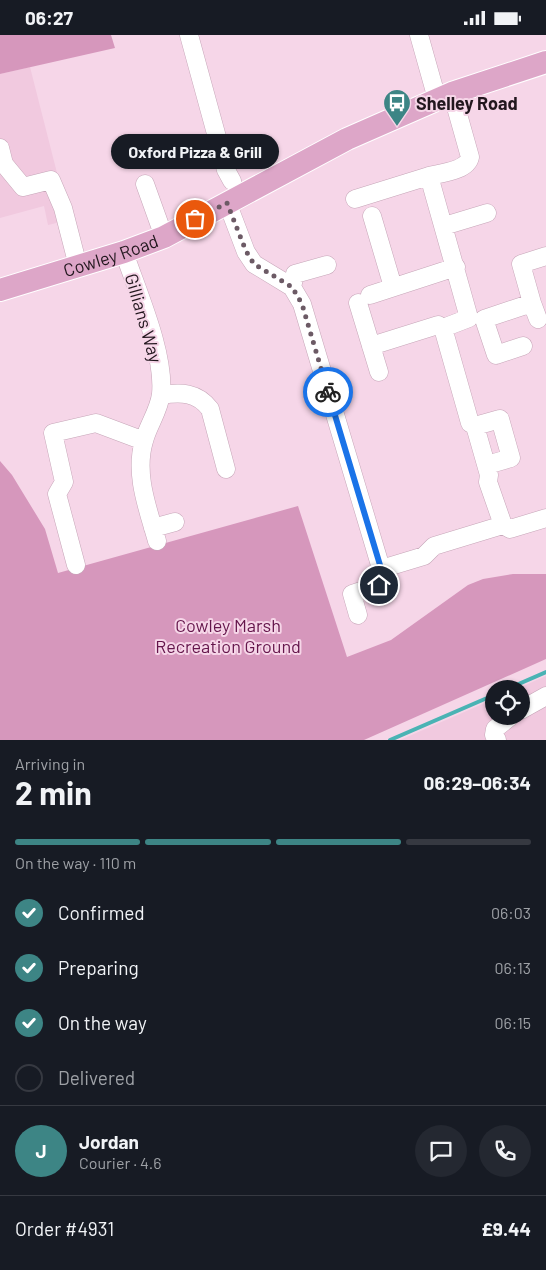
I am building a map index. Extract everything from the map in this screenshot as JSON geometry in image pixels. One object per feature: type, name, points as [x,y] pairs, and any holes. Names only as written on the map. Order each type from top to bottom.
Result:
[{"type":"main road","name":"Cowley Road","points":[[0,290],[124,252],[164,237],[229,192],[444,96],[546,62]]},
{"type":"street","points":[[189,35],[246,251],[254,264],[292,287],[302,304],[382,573],[379,585],[352,594],[358,615]]},
{"type":"street","points":[[355,199],[464,166],[469,161],[470,157],[419,35]]},
{"type":"street","points":[[0,148],[4,164],[23,187],[51,180],[63,208],[78,266]]},
{"type":"street","points":[[429,177],[456,267],[477,319],[496,355],[523,346]]},
{"type":"street","points":[[145,184],[164,237]]},
{"type":"street","points":[[444,226],[487,213]]},
{"type":"street","points":[[372,216],[393,287]]},
{"type":"street","name":"Gillians Way","points":[[124,252],[155,347],[161,395],[144,441],[140,463],[141,484],[155,535],[175,522]]},
{"type":"street","points":[[443,328],[477,319],[530,310],[521,264],[546,256]]},
{"type":"street","points":[[292,287],[295,275],[327,265]]},
{"type":"street","points":[[379,372],[371,346],[364,299],[393,287],[456,267]]},
{"type":"street","points":[[371,346],[438,325],[443,328],[470,423],[475,426],[487,465],[488,482],[503,525],[510,529],[546,518]]},
{"type":"street","points":[[161,395],[192,394],[204,401],[210,409],[214,449],[226,469]]},
{"type":"street","points":[[475,426],[500,419],[511,458],[487,465]]},
{"type":"street","points":[[76,565],[57,493],[64,482],[53,433],[96,423],[144,441]]},
{"type":"street","points":[[382,573],[424,557],[434,547],[503,525]]},
{"type":"street","points":[[530,705],[546,696]]},
{"type":"street","points":[[497,740],[494,735],[495,729],[500,725]]},
{"type":"shaded area","points":[[30,67],[69,220],[48,225],[44,206],[0,218],[0,74]]},
{"type":"shaded area","points":[[546,676],[546,740],[400,740],[485,703],[485,725],[530,725],[530,683]]},
{"type":"green space","points":[[0,35],[111,35],[115,48],[0,74]]},
{"type":"green space","name":"Cowley Marsh Recreation Ground","points":[[0,461],[12,475],[45,529],[58,573],[298,506],[347,657],[391,640],[468,585],[483,579],[513,574],[546,574],[546,659],[499,680],[485,680],[485,686],[364,740],[0,740]]},
{"type":"waterway","points":[[528,680],[546,672]]},
{"type":"waterway","points":[[390,740],[485,699]]},
{"type":"way so far","points":[[195,219],[227,203],[246,251],[254,264],[292,287],[302,304],[328,392]]},
{"type":"place","name":"Shelley Road","points":[[397,127]]},
{"type":"place","name":"Oxford Pizza & Grill","points":[[195,219]]},
{"type":"route","points":[[328,392],[383,575],[379,585]]}]
